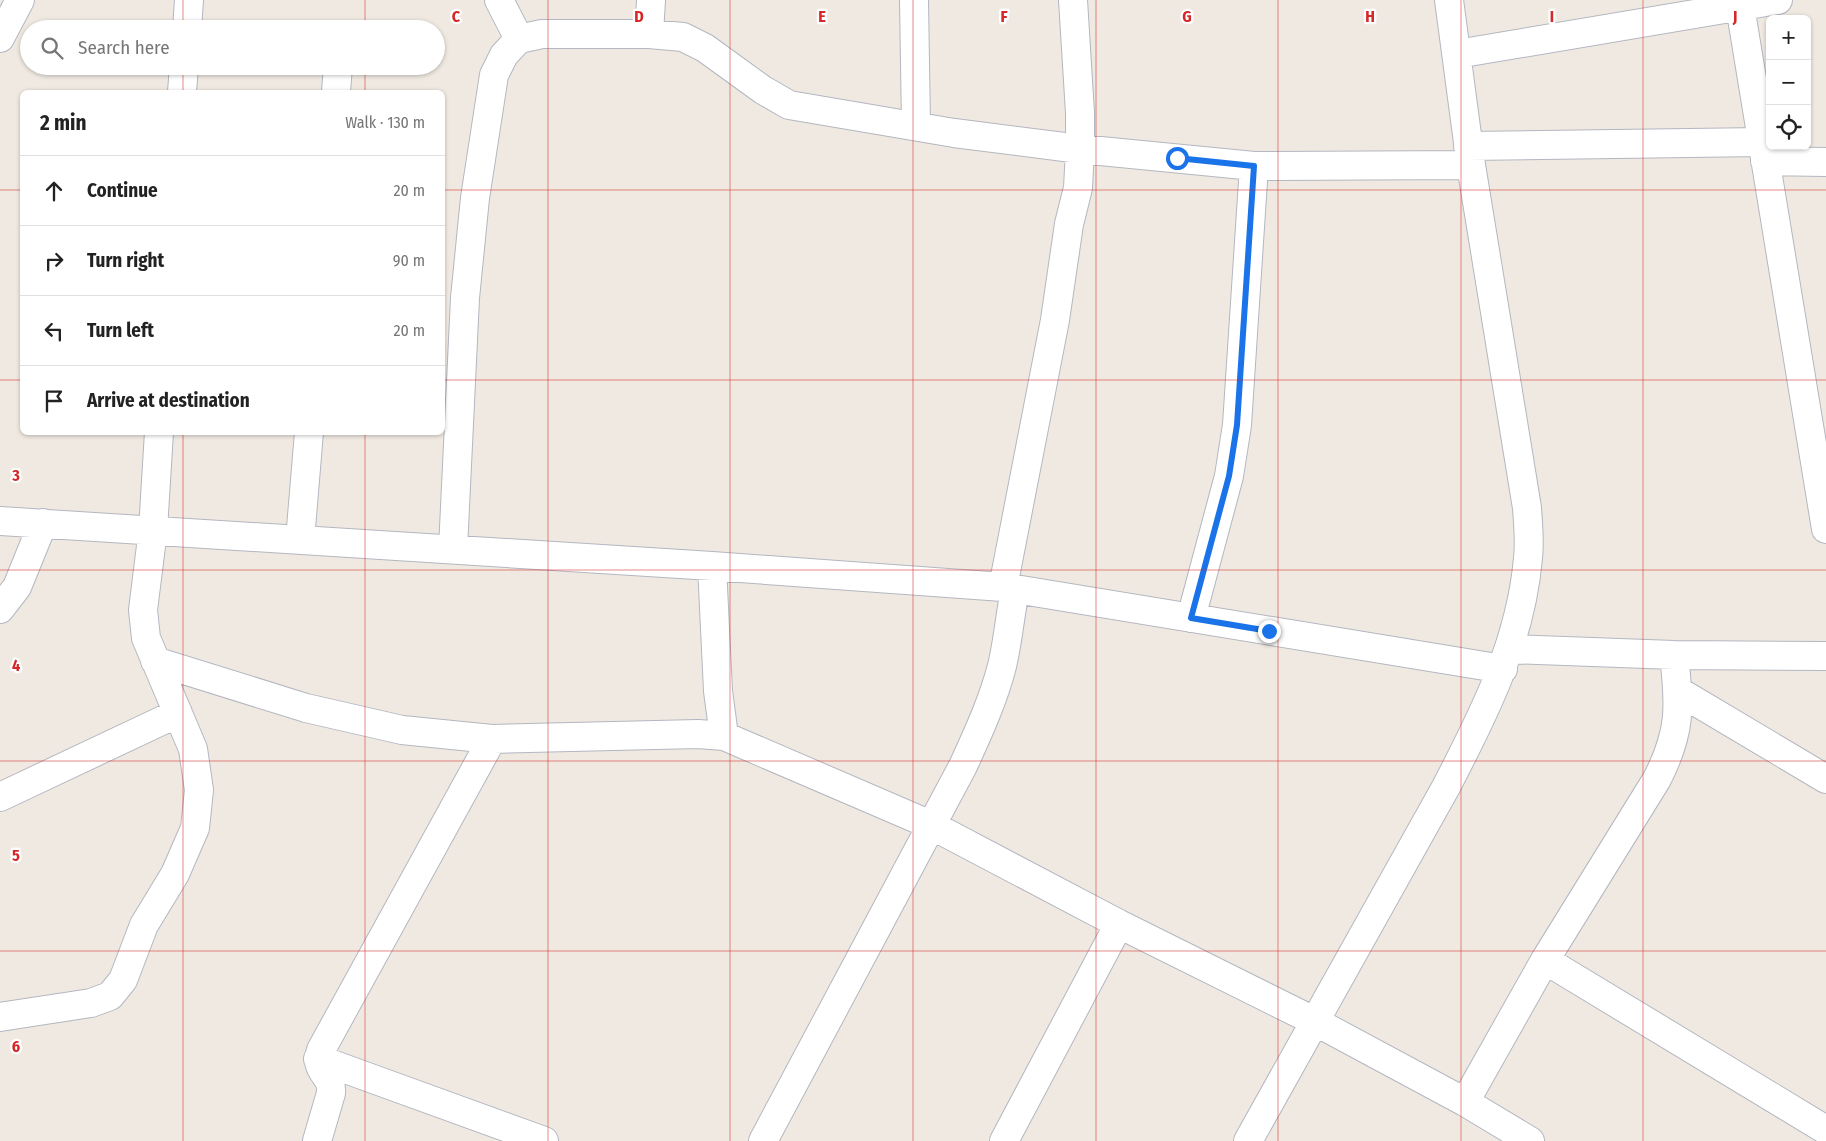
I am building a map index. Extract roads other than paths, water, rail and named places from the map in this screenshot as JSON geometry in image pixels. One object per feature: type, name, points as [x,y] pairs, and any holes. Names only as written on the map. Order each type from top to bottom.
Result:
[{"type":"street","points":[[0,38],[20,0]]},
{"type":"street","points":[[187,20],[188,0]]},
{"type":"street","points":[[499,0],[519,39]]},
{"type":"street","points":[[648,34],[650,0]]},
{"type":"street","points":[[914,0],[916,126]]},
{"type":"street","points":[[762,1141],[963,766],[993,697],[1002,665],[1009,588],[1070,224],[1078,188],[1080,113],[1073,0]]},
{"type":"street","points":[[1248,1141],[1316,1022],[1476,729],[1506,659],[1522,602],[1528,556],[1528,508],[1469,156],[1450,0]]},
{"type":"street","points":[[1457,54],[1740,3],[1778,0]]},
{"type":"street","points":[[1740,3],[1826,529]]},
{"type":"street","points":[[453,549],[465,298],[475,198],[494,75],[504,55],[519,39],[542,34],[648,34],[683,37],[705,48],[763,90],[789,105],[954,133],[1080,149],[1254,166],[1469,156],[1764,151],[1826,162]]},
{"type":"street","points":[[182,90],[183,75]]},
{"type":"street","points":[[336,90],[337,75]]},
{"type":"street","points":[[1191,618],[1229,476],[1237,425],[1254,166]]},
{"type":"street","points":[[0,1017],[91,1003],[110,996],[123,980],[144,925],[175,874],[195,828],[199,790],[193,749],[146,638],[143,610],[153,530],[159,435]]},
{"type":"street","points":[[300,540],[309,435]]},
{"type":"street","points":[[0,521],[712,566],[1009,588],[1191,618],[1506,659],[1826,656]]},
{"type":"street","points":[[0,609],[17,588],[43,523]]},
{"type":"street","points":[[712,566],[718,691],[724,736]]},
{"type":"street","points":[[1465,1102],[1545,960],[1664,765],[1675,736],[1678,714],[1678,691],[1674,656]]},
{"type":"street","points":[[155,661],[316,710],[402,730],[492,739],[698,734],[724,736],[931,825],[1119,924],[1316,1022],[1465,1102],[1530,1141]]},
{"type":"street","points":[[1678,691],[1826,780]]},
{"type":"street","points":[[0,797],[178,713]]},
{"type":"street","points":[[317,1141],[332,1094],[332,1086],[320,1068],[318,1059],[321,1050],[492,739]]},
{"type":"street","points":[[1004,1141],[1119,924]]},
{"type":"street","points":[[1545,960],[1823,1122]]},
{"type":"street","points":[[318,1059],[544,1141]]}]
